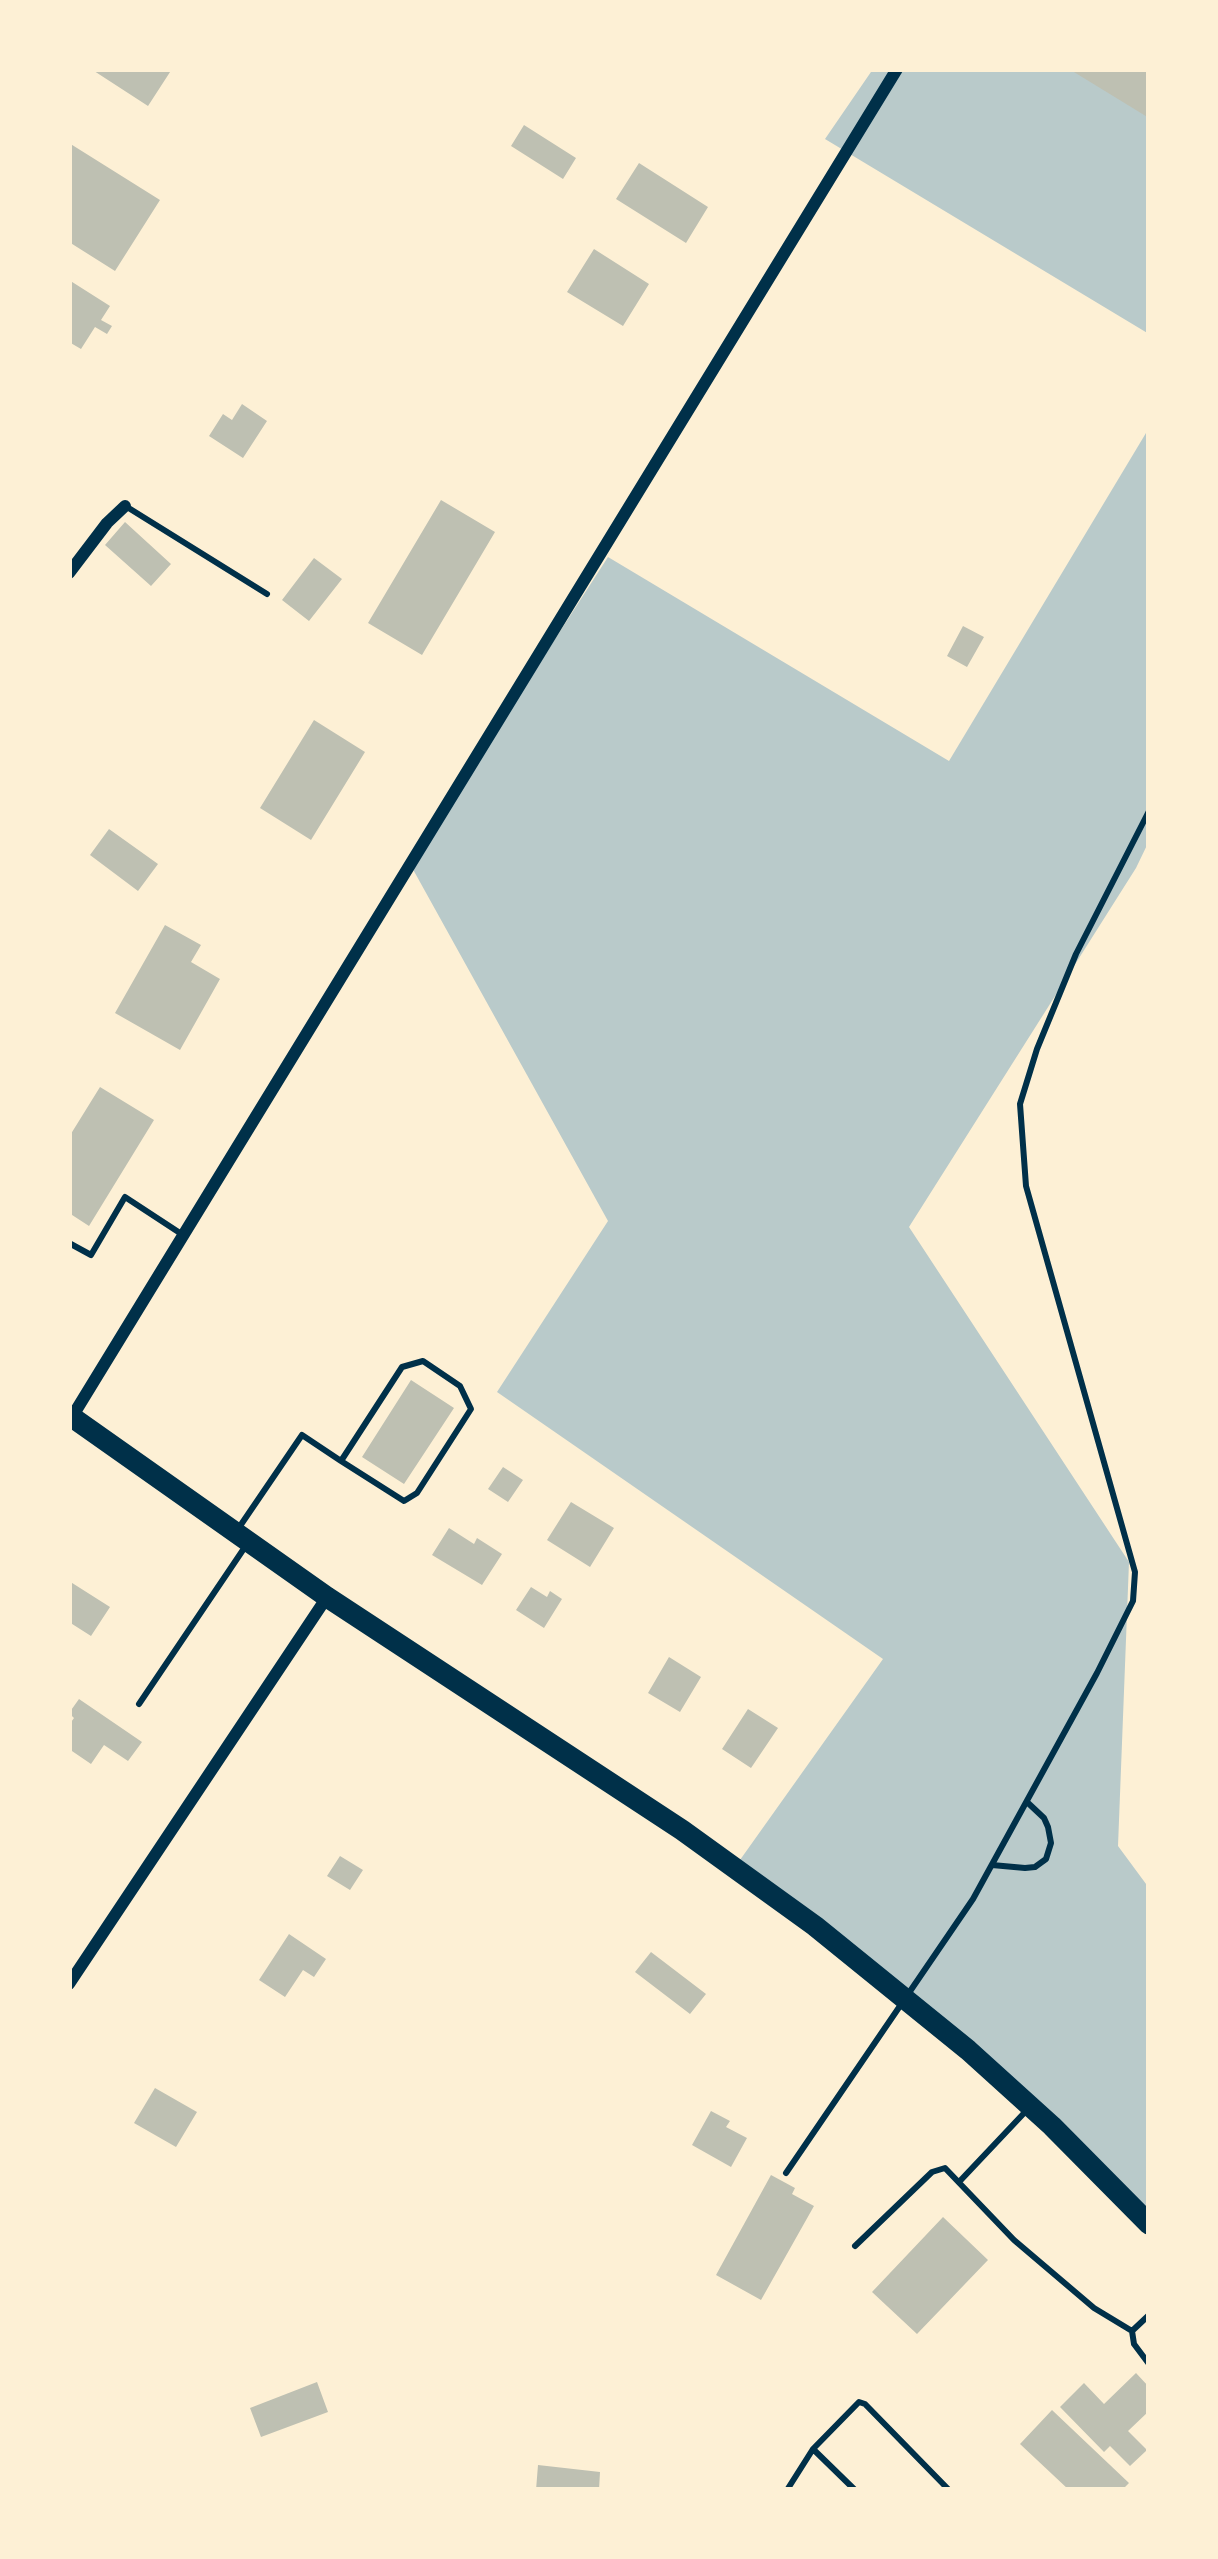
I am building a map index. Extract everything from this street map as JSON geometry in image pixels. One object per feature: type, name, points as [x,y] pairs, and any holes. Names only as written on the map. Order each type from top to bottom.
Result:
[{"type":"highway","points":[[71,1416],[327,1597],[682,1830],[815,1925],[1030,2107],[1149,2224]]},
{"type":"street","points":[[71,1416],[897,69]]},
{"type":"street","points":[[69,573],[106,523],[125,506]]},
{"type":"street","points":[[69,1984],[327,1597]]},
{"type":"lane","points":[[125,506],[266,594]]},
{"type":"lane","points":[[786,2173],[973,1899],[1132,1601],[1135,1572],[1026,1186],[1020,1104],[1076,954],[1149,811]]},
{"type":"lane","points":[[69,1243],[91,1256],[125,1197],[183,1235]]},
{"type":"lane","points":[[139,1704],[302,1436],[404,1501],[417,1493],[471,1409],[460,1386],[423,1361],[402,1367],[341,1460]]},
{"type":"lane","points":[[992,1865],[1035,1867],[1046,1859],[1051,1843],[1048,1827],[1027,1802]]},
{"type":"lane","points":[[958,2182],[1030,2107]]},
{"type":"lane","points":[[855,2246],[932,2172],[945,2168],[1014,2240],[1094,2308],[1132,2331]]},
{"type":"lane","points":[[1132,2331],[1149,2315]]},
{"type":"lane","points":[[1132,2331],[1134,2344],[1149,2364]]},
{"type":"lane","points":[[787,2490],[813,2450],[859,2402],[950,2490]]},
{"type":"lane","points":[[813,2450],[856,2490]]},
{"type":"shaded area","points":[[873,69],[1149,69],[1149,334],[825,139]]},
{"type":"shaded area","points":[[1149,428],[1149,841],[909,1227],[1129,1562],[1118,1846],[1149,1888],[1149,2228],[923,2001],[730,1874],[883,1659],[497,1392],[608,1221],[410,864],[608,557],[949,761]]},
{"type":"building","points":[[91,69],[172,69],[148,106]]},
{"type":"building","points":[[1069,69],[1149,69],[1149,118]]},
{"type":"building","points":[[524,125],[576,158],[563,179],[511,146]]},
{"type":"building","points":[[69,143],[160,200],[115,271],[69,242]]},
{"type":"building","points":[[639,163],[708,207],[686,243],[616,199]]},
{"type":"building","points":[[594,249],[649,284],[623,326],[567,292]]},
{"type":"building","points":[[69,280],[110,306],[101,320],[112,326],[107,334],[95,327],[81,349],[69,342]]},
{"type":"building","points":[[242,404],[267,421],[243,458],[209,436],[223,414],[232,420]]},
{"type":"building","points":[[441,500],[495,532],[422,655],[368,623]]},
{"type":"building","points":[[125,522],[171,564],[151,586],[105,545]]},
{"type":"building","points":[[314,558],[342,579],[309,621],[282,600]]},
{"type":"building","points":[[963,626],[984,637],[967,667],[947,656]]},
{"type":"building","points":[[314,720],[365,752],[311,840],[260,808]]},
{"type":"building","points":[[109,829],[158,864],[138,891],[90,855]]},
{"type":"building","points":[[165,925],[201,945],[191,962],[220,979],[180,1050],[115,1013]]},
{"type":"building","points":[[100,1087],[154,1120],[89,1226],[69,1213],[69,1137]]},
{"type":"building","points":[[411,1380],[454,1408],[404,1484],[362,1457]]},
{"type":"building","points":[[503,1467],[523,1480],[508,1502],[488,1489]]},
{"type":"building","points":[[571,1502],[614,1528],[590,1567],[547,1540]]},
{"type":"building","points":[[449,1528],[502,1554],[482,1585],[432,1555]]},
{"type":"building","points":[[69,1581],[110,1607],[91,1636],[69,1622]]},
{"type":"building","points":[[531,1587],[562,1599],[544,1628],[516,1610]]},
{"type":"building","points":[[669,1657],[701,1677],[680,1712],[648,1693]]},
{"type":"building","points":[[79,1699],[142,1742],[128,1761],[104,1745],[91,1764],[69,1749],[69,1725],[74,1718],[69,1713]]},
{"type":"building","points":[[748,1709],[778,1728],[751,1768],[722,1749]]},
{"type":"building","points":[[340,1856],[363,1870],[350,1890],[327,1876]]},
{"type":"building","points":[[289,1934],[326,1959],[314,1977],[303,1970],[285,1997],[259,1980]]},
{"type":"building","points":[[651,1952],[706,1994],[690,2014],[635,1972]]},
{"type":"building","points":[[155,2088],[197,2112],[176,2147],[134,2123]]},
{"type":"building","points":[[711,2111],[730,2121],[726,2127],[747,2138],[731,2167],[692,2145]]},
{"type":"building","points":[[771,2175],[814,2206],[761,2300],[716,2275]]},
{"type":"building","points":[[943,2217],[988,2260],[917,2334],[872,2292]]},
{"type":"building","points":[[1136,2373],[1149,2387],[1149,2411],[1128,2431],[1147,2450],[1130,2466],[1110,2446],[1104,2452],[1060,2407],[1084,2383],[1104,2404]]},
{"type":"building","points":[[317,2382],[328,2412],[261,2437],[250,2408]]},
{"type":"building","points":[[1052,2410],[1129,2483],[1122,2490],[1069,2490],[1020,2444]]},
{"type":"building","points":[[538,2465],[600,2472],[599,2490],[536,2490]]}]
